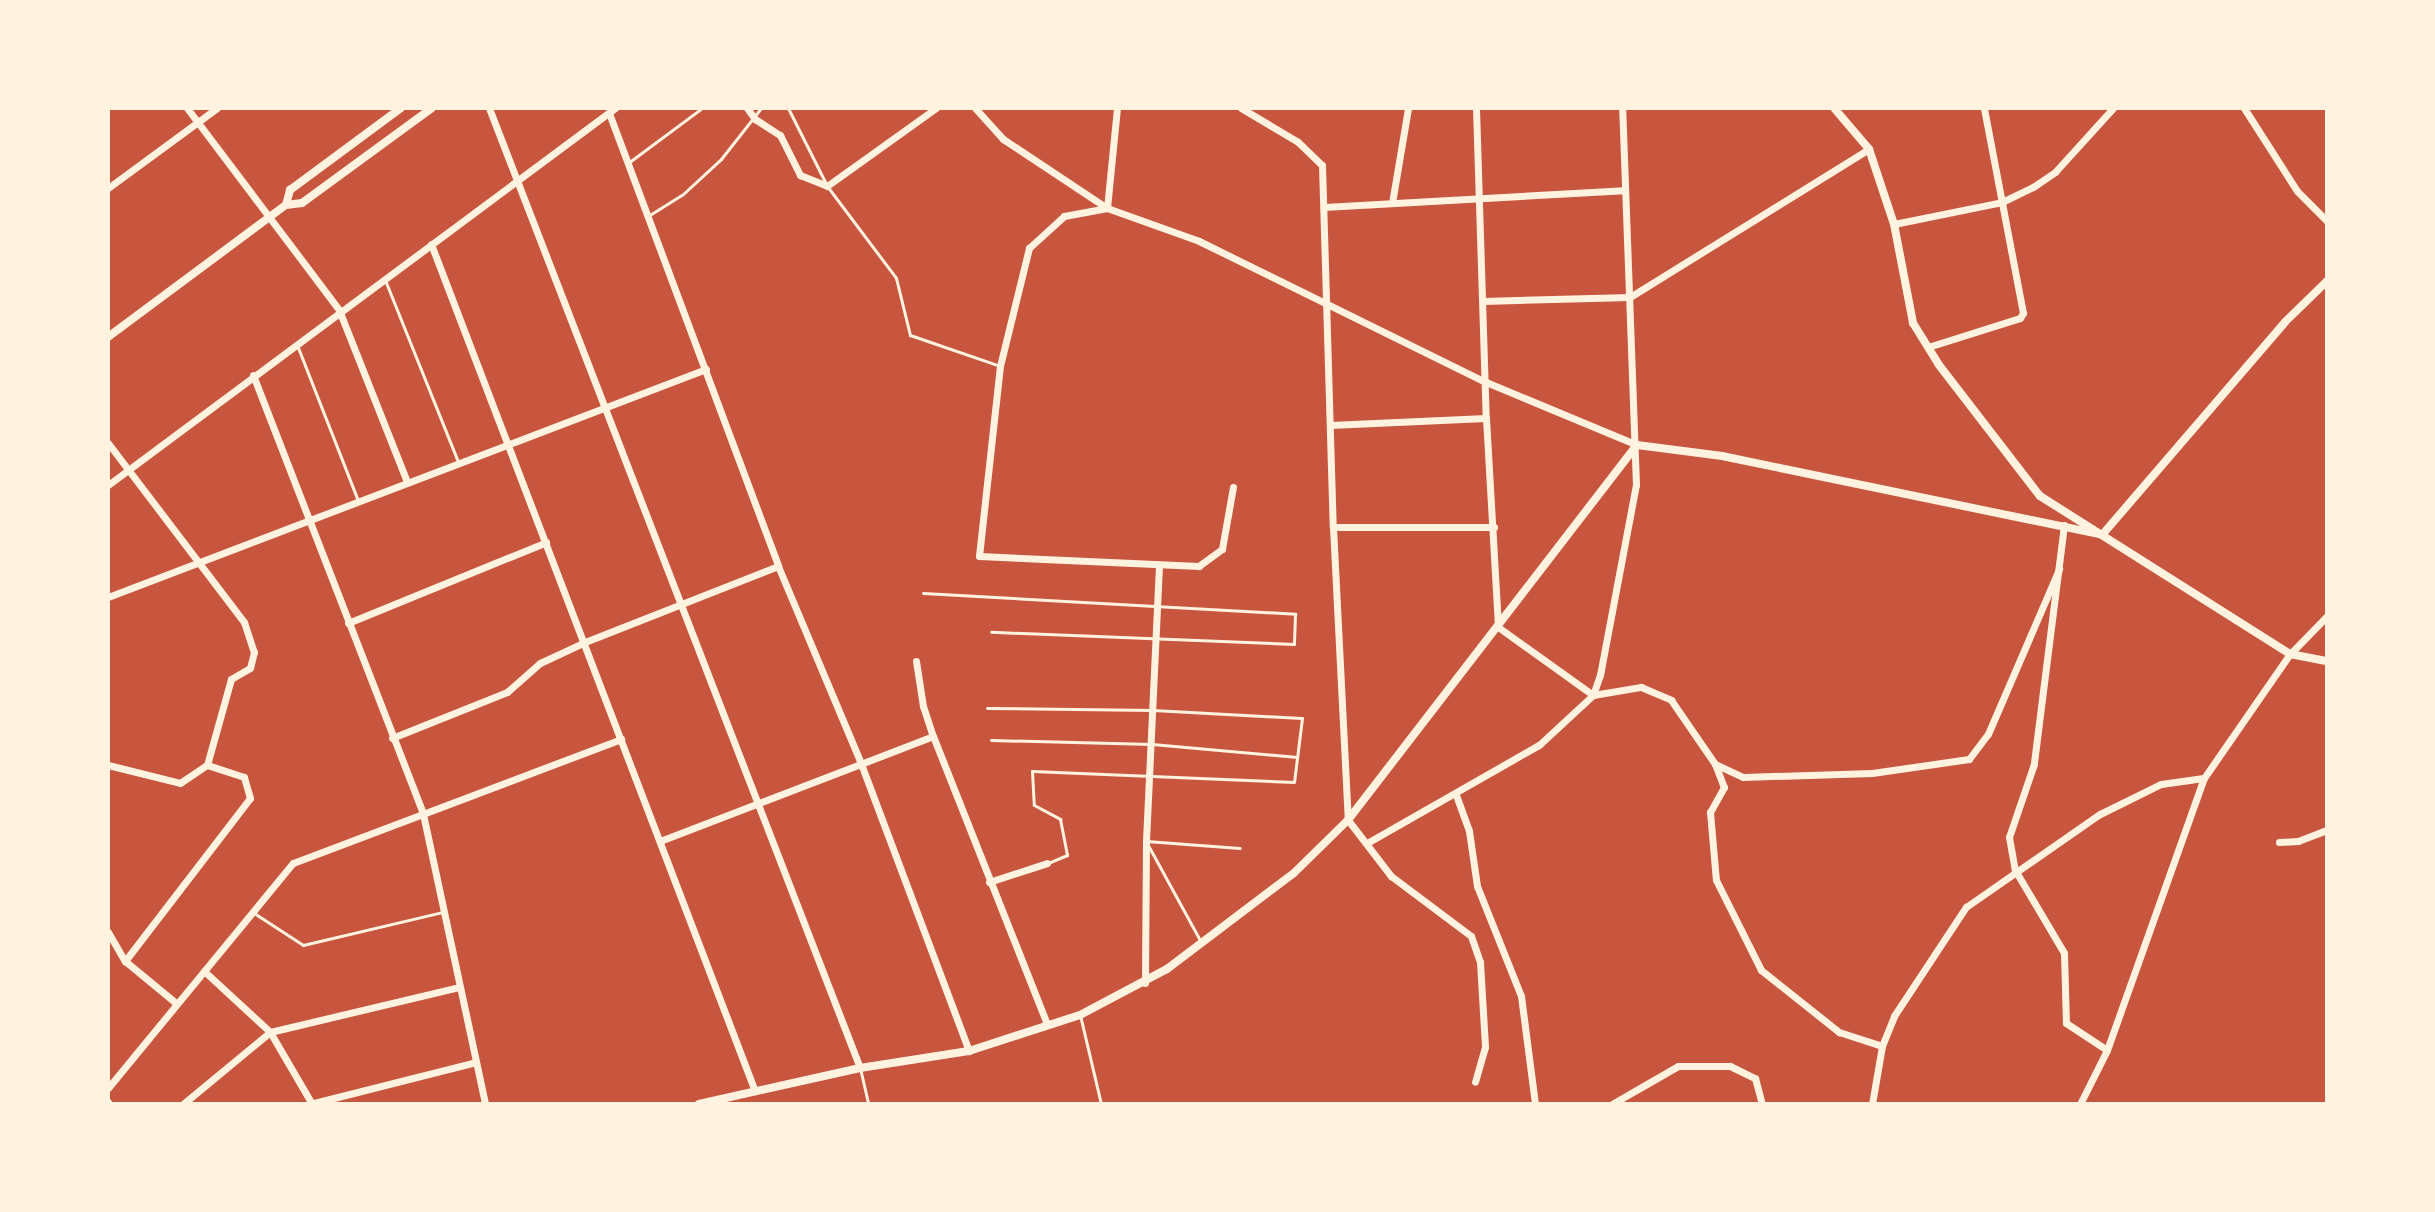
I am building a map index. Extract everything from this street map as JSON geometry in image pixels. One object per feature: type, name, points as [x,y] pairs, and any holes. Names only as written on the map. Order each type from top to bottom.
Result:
[{"type":"street","points":[[187,108],[339,310],[407,482]]},
{"type":"street","points":[[108,188],[217,108]]},
{"type":"street","points":[[286,205],[290,190],[401,108]]},
{"type":"street","points":[[108,337],[286,205],[302,203],[432,108]]},
{"type":"street","points":[[489,108],[860,1068]]},
{"type":"street","points":[[747,108],[755,119],[780,135],[800,175],[827,186],[936,108]]},
{"type":"street","points":[[975,108],[1003,139],[1107,208],[1199,241],[1486,382],[1637,445],[1722,456],[2102,535]]},
{"type":"street","points":[[1107,208],[1117,108]]},
{"type":"street","points":[[1241,108],[1298,142],[1322,165],[1333,527],[1348,820],[1391,876],[1471,936],[1480,962],[1485,1047],[1475,1082]]},
{"type":"street","points":[[1392,203],[1408,108]]},
{"type":"street","points":[[1476,108],[1486,418],[1498,627]]},
{"type":"street","points":[[1367,843],[1539,745],[1593,695],[1600,675],[1636,485],[1637,445],[1622,108]]},
{"type":"street","points":[[1834,108],[1869,149],[1894,224],[1913,323],[2040,496],[2290,654],[2327,661]]},
{"type":"street","points":[[1928,347],[2020,318],[2023,313],[1984,108]]},
{"type":"street","points":[[1894,224],[2002,202],[2055,172],[2113,108]]},
{"type":"street","points":[[2244,108],[2297,191],[2327,221]]},
{"type":"street","points":[[108,485],[339,310],[612,110],[628,163],[778,566],[860,761],[969,1051]]},
{"type":"street","points":[[1483,301],[1630,297],[1869,149]]},
{"type":"street","points":[[1324,207],[1624,190]]},
{"type":"street","points":[[1107,208],[1064,216],[1029,248],[1000,366],[979,556],[1199,566],[1222,549],[1233,487]]},
{"type":"street","points":[[431,244],[755,1091]]},
{"type":"street","points":[[2102,535],[2285,322],[2327,281]]},
{"type":"street","points":[[108,597],[706,369]]},
{"type":"street","points":[[253,375],[423,814],[485,1104]]},
{"type":"street","points":[[1330,425],[1486,418]]},
{"type":"street","points":[[108,443],[244,622],[254,652],[250,668],[231,679],[207,765],[180,783],[108,765]]},
{"type":"street","points":[[699,1104],[860,1068],[969,1051],[1080,1015],[1145,983],[1294,873],[1348,820],[1637,445]]},
{"type":"street","points":[[2064,525],[2034,764],[2009,837],[2015,870],[2064,953],[2066,1023],[2107,1050]]},
{"type":"street","points":[[1333,527],[1494,527]]},
{"type":"street","points":[[348,623],[546,542]]},
{"type":"street","points":[[1145,983],[1146,841],[1159,565]]},
{"type":"street","points":[[392,738],[507,692],[540,663],[585,642],[778,566]]},
{"type":"street","points":[[1715,764],[1743,777],[1872,773],[1969,759],[1988,734],[2059,569]]},
{"type":"street","points":[[2080,1104],[2107,1050],[2204,778],[2290,654],[2327,616]]},
{"type":"street","points":[[1498,627],[1593,695],[1641,687],[1671,700],[1715,764],[1724,787],[1710,812],[1716,880],[1761,970],[1839,1032],[1882,1046]]},
{"type":"street","points":[[916,661],[923,706],[933,736],[1047,1024]]},
{"type":"street","points":[[660,841],[860,761],[933,736]]},
{"type":"street","points":[[108,1088],[293,863],[621,739]]},
{"type":"street","points":[[125,961],[250,798],[244,777],[207,765]]},
{"type":"street","points":[[1872,1104],[1882,1046],[1894,1016],[1966,907],[2015,870],[2100,814],[2161,784],[2204,778]]},
{"type":"street","points":[[1456,795],[1469,831],[1477,886],[1521,996],[1535,1104]]},
{"type":"street","points":[[2279,842],[2298,841],[2327,830]]},
{"type":"street","points":[[989,882],[1047,863]]},
{"type":"street","points":[[108,932],[125,961],[176,1003]]},
{"type":"street","points":[[204,971],[270,1032],[311,1104],[476,1062]]},
{"type":"street","points":[[183,1104],[270,1032],[459,987]]},
{"type":"street","points":[[1612,1104],[1678,1066],[1730,1066],[1755,1078],[1762,1104]]},
{"type":"lane","points":[[628,163],[702,108]]},
{"type":"lane","points":[[648,216],[682,195],[721,159],[761,108]]},
{"type":"lane","points":[[788,108],[827,186],[896,278],[910,335],[1000,366]]},
{"type":"lane","points":[[385,278],[458,462]]},
{"type":"lane","points":[[297,343],[358,501]]},
{"type":"lane","points":[[923,593],[1295,614],[1294,644],[1156,636],[991,632]]},
{"type":"lane","points":[[987,708],[1153,710],[1302,718],[1294,782],[1032,771],[1034,805],[1060,819],[1067,855],[1047,863]]},
{"type":"lane","points":[[991,740],[1152,744],[1297,757]]},
{"type":"lane","points":[[1146,841],[1240,848]]},
{"type":"lane","points":[[1146,841],[1201,942]]},
{"type":"lane","points":[[254,913],[303,945],[443,912]]},
{"type":"lane","points":[[1080,1015],[1101,1104]]},
{"type":"lane","points":[[860,1068],[868,1104]]}]
